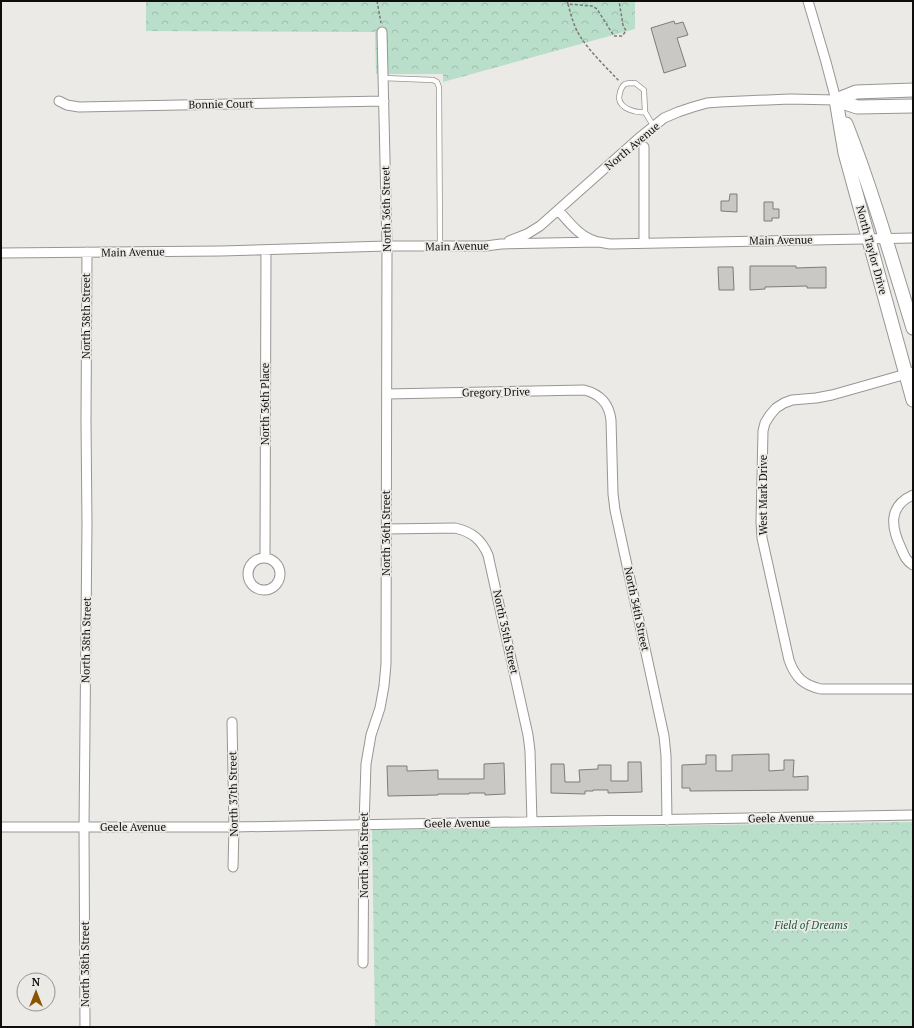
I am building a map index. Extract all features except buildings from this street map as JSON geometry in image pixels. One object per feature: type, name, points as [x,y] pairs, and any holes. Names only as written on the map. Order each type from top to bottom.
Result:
[{"type":"main road","name":"North Avenue","points":[[836,100],[856,92],[913,90]]},
{"type":"main road","name":"North Avenue","points":[[836,100],[857,107],[913,106]]},
{"type":"main road","name":"North Taylor Drive","points":[[836,100],[857,152],[886,238],[913,328]]},
{"type":"main road","name":"North Taylor Drive","points":[[836,100],[845,153],[909,373],[913,400]]},
{"type":"street","name":"North Taylor Drive","points":[[808,1],[836,100]]},
{"type":"street","name":"North 36th Street","points":[[363,963],[366,764],[371,735],[380,708],[386,664],[387,246],[382,32]]},
{"type":"street","name":"North Avenue","points":[[500,244],[514,240],[540,226],[639,138],[664,118],[678,112],[707,103],[790,99],[836,100]]},
{"type":"street","name":"Bonnie Court","points":[[59,101],[67,105],[79,107],[384,101]]},
{"type":"street","points":[[644,147],[644,243]]},
{"type":"street","points":[[558,210],[576,230],[599,242]]},
{"type":"street","name":"Main Avenue","points":[[1,254],[266,250],[387,246],[486,246],[500,244],[599,242],[610,244],[913,238]]},
{"type":"street","name":"North 36th Place","points":[[265,558],[266,250]]},
{"type":"street","name":"North 38th Street","points":[[85,1027],[84,827],[87,524],[87,252]]},
{"type":"street","name":"West Mark Drive","points":[[909,373],[832,395],[792,400],[776,408],[770,415],[763,431],[760,522],[762,538],[789,660],[792,669],[797,676],[804,683],[821,689],[913,688]]},
{"type":"street","name":"Gregory Drive","points":[[387,394],[584,390],[592,392],[603,400]]},
{"type":"street","name":"North 34th Street","points":[[603,400],[608,407],[611,420],[613,494],[615,510],[664,736],[666,756],[667,820]]},
{"type":"street","points":[[913,495],[904,500],[899,506],[894,514],[893,522],[896,537],[903,554],[908,562],[913,565]]},
{"type":"street","name":"North 35th Street","points":[[386,529],[455,528],[472,534],[485,547],[528,735],[530,751],[532,822]]},
{"type":"street","name":"North 37th Street","points":[[232,722],[234,827],[233,866]]},
{"type":"street","name":"Geele Avenue","points":[[1,827],[234,827],[913,815]]},
{"type":"lane","points":[[383,78],[433,80],[437,82],[439,87],[440,246]]},
{"type":"lane","points":[[645,112],[641,113],[629,110],[622,106],[619,99],[624,85],[628,83],[635,83],[644,90],[645,112],[654,127]]},
{"type":"path","points":[[378,1],[382,32]]},
{"type":"path","points":[[567,1],[580,36],[592,52],[624,85]]},
{"type":"path","points":[[568,4],[592,6],[597,9],[614,36],[622,36],[626,31],[623,25],[619,1]]},
{"type":"green space","points":[[146,1],[635,1],[635,29],[443,82],[443,74],[376,74],[375,32],[146,31]]},
{"type":"green space","name":"Field of Dreams","points":[[913,822],[913,1027],[375,1027],[372,830]]}]
